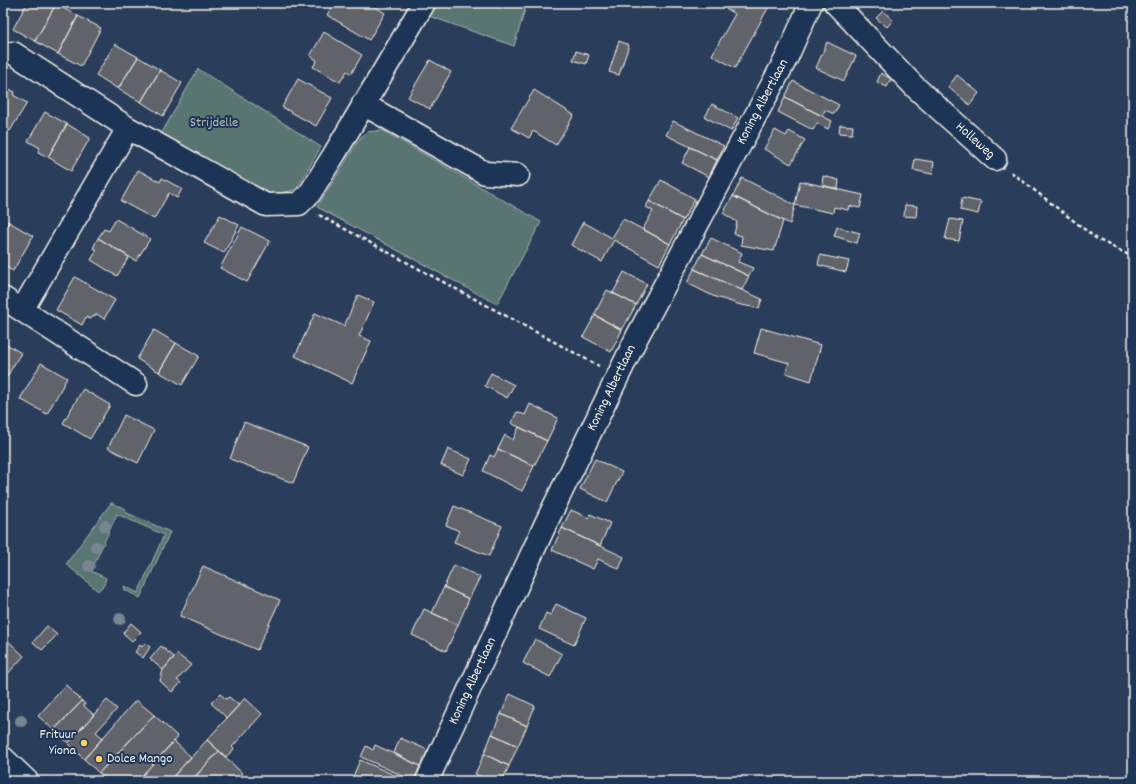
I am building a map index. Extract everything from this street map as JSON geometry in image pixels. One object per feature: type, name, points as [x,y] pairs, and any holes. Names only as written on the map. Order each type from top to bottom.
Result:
[{"type":"street","points":[[13,54],[128,128],[266,205],[299,204],[310,193],[424,3]]},
{"type":"street","name":"Koning Albertlaan","points":[[426,781],[546,523],[618,376],[787,57],[811,3]]},
{"type":"street","name":"Holleweg","points":[[835,3],[915,87],[995,159]]},
{"type":"street","points":[[363,104],[485,173],[518,175]]},
{"type":"street","points":[[22,310],[128,128]]},
{"type":"street","points":[[3,298],[136,384]]},
{"type":"street","points":[[3,758],[27,781]]},
{"type":"path","name":"Holleweg","points":[[995,159],[1097,239],[1133,257]]},
{"type":"path","points":[[299,204],[618,376]]},
{"type":"green space","points":[[437,3],[527,3],[514,46],[429,16]]},
{"type":"green space","name":"Strijdelle","points":[[198,69],[321,147],[296,190],[267,195],[160,136]]},
{"type":"green space","points":[[382,130],[541,222],[497,304],[317,207],[361,137],[368,132]]},
{"type":"green space","points":[[111,503],[126,509],[125,512],[170,532],[140,598],[125,590],[124,586],[138,593],[164,535],[117,514],[91,571],[106,578],[104,585],[98,591],[66,564]]},
{"type":"building","points":[[27,3],[56,4],[35,41],[13,29]]},
{"type":"building","points":[[334,3],[369,3],[385,13],[369,40],[327,15]]},
{"type":"building","points":[[594,3],[607,3],[606,8]]},
{"type":"building","points":[[729,3],[758,3],[768,8],[735,68],[712,55],[735,14],[726,9]]},
{"type":"building","points":[[56,4],[78,16],[58,54],[35,41]]},
{"type":"building","points":[[883,11],[893,20],[887,27],[876,18]]},
{"type":"building","points":[[78,16],[101,28],[81,66],[58,54]]},
{"type":"building","points":[[324,32],[362,55],[351,74],[347,71],[340,82],[313,67],[317,60],[310,56]]},
{"type":"building","points":[[619,41],[629,45],[619,75],[609,72]]},
{"type":"building","points":[[827,42],[856,56],[844,81],[816,68]]},
{"type":"building","points":[[115,44],[138,57],[118,89],[96,75]]},
{"type":"building","points":[[576,51],[589,55],[586,64],[573,60]]},
{"type":"building","points":[[138,57],[160,70],[141,102],[118,89]]},
{"type":"building","points":[[430,60],[451,72],[430,109],[408,97]]},
{"type":"building","points":[[160,70],[182,83],[163,116],[141,102]]},
{"type":"building","points":[[881,73],[891,79],[887,87],[877,82]]},
{"type":"building","points":[[957,75],[979,93],[970,105],[948,87]]},
{"type":"building","points":[[298,79],[332,98],[316,126],[282,107]]},
{"type":"building","points":[[793,81],[839,105],[834,114],[825,110],[822,116],[785,97]]},
{"type":"building","points":[[5,87],[15,92],[13,95],[27,103],[10,131],[3,126],[3,91]]},
{"type":"building","points":[[534,90],[574,115],[556,145],[533,131],[529,138],[511,128]]},
{"type":"building","points":[[785,97],[832,121],[828,129],[817,123],[813,130],[778,112]]},
{"type":"building","points":[[712,104],[738,118],[731,131],[705,117]]},
{"type":"building","points":[[45,112],[67,124],[48,157],[38,152],[40,148],[28,141]]},
{"type":"building","points":[[673,121],[724,146],[717,160],[666,135]]},
{"type":"building","points":[[67,124],[90,138],[71,171],[48,157]]},
{"type":"building","points":[[840,125],[853,126],[852,134],[839,133]]},
{"type":"building","points":[[775,130],[786,136],[789,131],[805,140],[791,164],[764,149]]},
{"type":"building","points":[[690,147],[717,160],[709,177],[682,163]]},
{"type":"building","points":[[915,159],[934,162],[932,174],[913,170]]},
{"type":"building","points":[[138,170],[160,182],[162,178],[182,189],[177,198],[169,193],[154,219],[121,201]]},
{"type":"building","points":[[823,176],[839,180],[838,189],[822,185]]},
{"type":"building","points":[[742,178],[795,205],[790,224],[733,196]]},
{"type":"building","points":[[661,180],[695,199],[683,220],[649,201]]},
{"type":"building","points":[[800,181],[863,195],[860,208],[849,206],[848,210],[834,207],[833,213],[795,205]]},
{"type":"building","points":[[733,196],[783,221],[774,251],[741,245],[742,236],[734,234],[737,222],[723,213]]},
{"type":"building","points":[[962,198],[981,202],[978,214],[960,210]]},
{"type":"building","points":[[649,201],[683,220],[670,244],[643,229],[653,211],[646,207]]},
{"type":"building","points":[[905,205],[917,206],[916,217],[904,216]]},
{"type":"building","points":[[220,215],[239,225],[224,253],[204,243]]},
{"type":"building","points":[[3,219],[9,222],[3,233]]},
{"type":"building","points":[[116,219],[150,239],[136,261],[98,238],[104,229],[109,231]]},
{"type":"building","points":[[623,219],[670,244],[659,265],[614,240],[602,262],[571,245],[583,222],[612,238]]},
{"type":"building","points":[[950,219],[963,221],[959,241],[945,239]]},
{"type":"building","points":[[9,222],[33,236],[13,271],[3,265],[3,233]]},
{"type":"building","points":[[242,227],[270,241],[247,282],[220,268]]},
{"type":"building","points":[[837,227],[860,233],[857,243],[834,236]]},
{"type":"building","points":[[98,238],[129,257],[117,276],[91,260],[97,250],[93,248]]},
{"type":"building","points":[[711,238],[742,253],[738,262],[753,268],[749,276],[702,254]]},
{"type":"building","points":[[702,254],[749,276],[742,290],[694,269]]},
{"type":"building","points":[[820,255],[849,261],[846,272],[818,265]]},
{"type":"building","points":[[694,269],[762,299],[759,308],[741,305],[713,296],[687,283]]},
{"type":"building","points":[[624,272],[647,284],[636,305],[613,293]]},
{"type":"building","points":[[75,277],[115,300],[104,319],[97,314],[90,319],[86,317],[82,325],[56,310]]},
{"type":"building","points":[[607,290],[636,305],[622,330],[594,315]]},
{"type":"building","points":[[358,295],[374,302],[359,336],[371,341],[352,383],[295,356],[315,313],[344,326]]},
{"type":"building","points":[[595,315],[622,330],[611,352],[583,337]]},
{"type":"building","points":[[761,328],[821,345],[811,381],[786,373],[789,363],[754,353]]},
{"type":"building","points":[[154,330],[176,343],[159,372],[137,359]]},
{"type":"building","points":[[3,342],[21,353],[3,383]]},
{"type":"building","points":[[176,343],[199,356],[182,385],[159,372]]},
{"type":"building","points":[[41,363],[67,378],[47,414],[20,399]]},
{"type":"building","points":[[491,373],[514,385],[507,398],[485,386]]},
{"type":"building","points":[[83,389],[110,405],[90,439],[63,423]]},
{"type":"building","points":[[530,404],[558,418],[547,441],[511,423],[517,412],[525,415]]},
{"type":"building","points":[[124,415],[154,430],[138,463],[108,448]]},
{"type":"building","points":[[244,422],[308,447],[293,483],[230,459]]},
{"type":"building","points":[[519,427],[547,441],[534,466],[498,449],[505,435],[513,440]]},
{"type":"building","points":[[448,449],[471,459],[463,475],[441,465]]},
{"type":"building","points":[[498,449],[534,466],[522,491],[483,471],[490,455],[494,457]]},
{"type":"building","points":[[595,459],[622,472],[607,502],[580,489]]},
{"type":"building","points":[[454,506],[502,526],[489,556],[454,542],[459,531],[446,525]]},
{"type":"building","points":[[571,510],[589,518],[590,514],[610,523],[600,546],[562,528]]},
{"type":"building","points":[[562,528],[624,557],[619,569],[598,559],[593,569],[552,550]]},
{"type":"building","points":[[454,565],[480,577],[469,599],[444,587]]},
{"type":"building","points":[[203,566],[280,600],[257,650],[180,616]]},
{"type":"building","points":[[444,587],[469,599],[458,625],[432,613]]},
{"type":"building","points":[[556,604],[586,618],[574,645],[539,629],[546,613],[551,615]]},
{"type":"building","points":[[424,609],[458,625],[446,651],[412,635]]},
{"type":"building","points":[[131,623],[141,632],[132,641],[123,633]]},
{"type":"building","points":[[47,626],[57,635],[42,650],[33,642]]},
{"type":"building","points":[[3,636],[24,656],[3,679]]},
{"type":"building","points":[[535,639],[562,654],[550,677],[523,663]]},
{"type":"building","points":[[145,643],[150,647],[143,658],[135,652],[140,645],[142,647]]},
{"type":"building","points":[[161,646],[174,657],[163,670],[150,659]]},
{"type":"building","points":[[177,654],[191,665],[177,680],[181,683],[172,692],[160,681],[163,670]]},
{"type":"building","points":[[66,685],[82,701],[54,730],[38,716]]},
{"type":"building","points":[[220,694],[226,699],[229,697],[239,705],[227,718],[211,703]]},
{"type":"building","points":[[510,694],[535,706],[527,726],[501,714]]},
{"type":"building","points":[[245,698],[262,714],[232,747],[234,749],[226,757],[207,740]]},
{"type":"building","points":[[107,700],[117,709],[96,732],[103,738],[84,759],[68,743]]},
{"type":"building","points":[[136,700],[154,715],[99,773],[84,759]]},
{"type":"building","points":[[82,701],[85,704],[84,706],[94,715],[68,743],[54,730]]},
{"type":"building","points":[[501,714],[527,726],[518,746],[492,734]]},
{"type":"building","points":[[154,715],[178,737],[137,781],[108,781],[99,773]]},
{"type":"building","points":[[492,734],[518,746],[509,766],[484,754]]},
{"type":"building","points":[[400,738],[428,750],[420,766],[394,753]]},
{"type":"building","points":[[207,740],[219,751],[191,781],[169,781]]},
{"type":"building","points":[[174,741],[191,757],[169,781],[137,781]]},
{"type":"building","points":[[375,745],[420,766],[414,781],[361,757],[366,746],[373,750]]},
{"type":"building","points":[[219,751],[242,773],[235,781],[191,781]]},
{"type":"building","points":[[484,754],[509,766],[502,781],[490,781],[475,774]]},
{"type":"building","points":[[360,760],[408,781],[357,781],[352,779]]},
{"type":"place","name":"Frituur Yiona","points":[[84,743]]},
{"type":"place","name":"Dolce Mango","points":[[99,759]]}]
